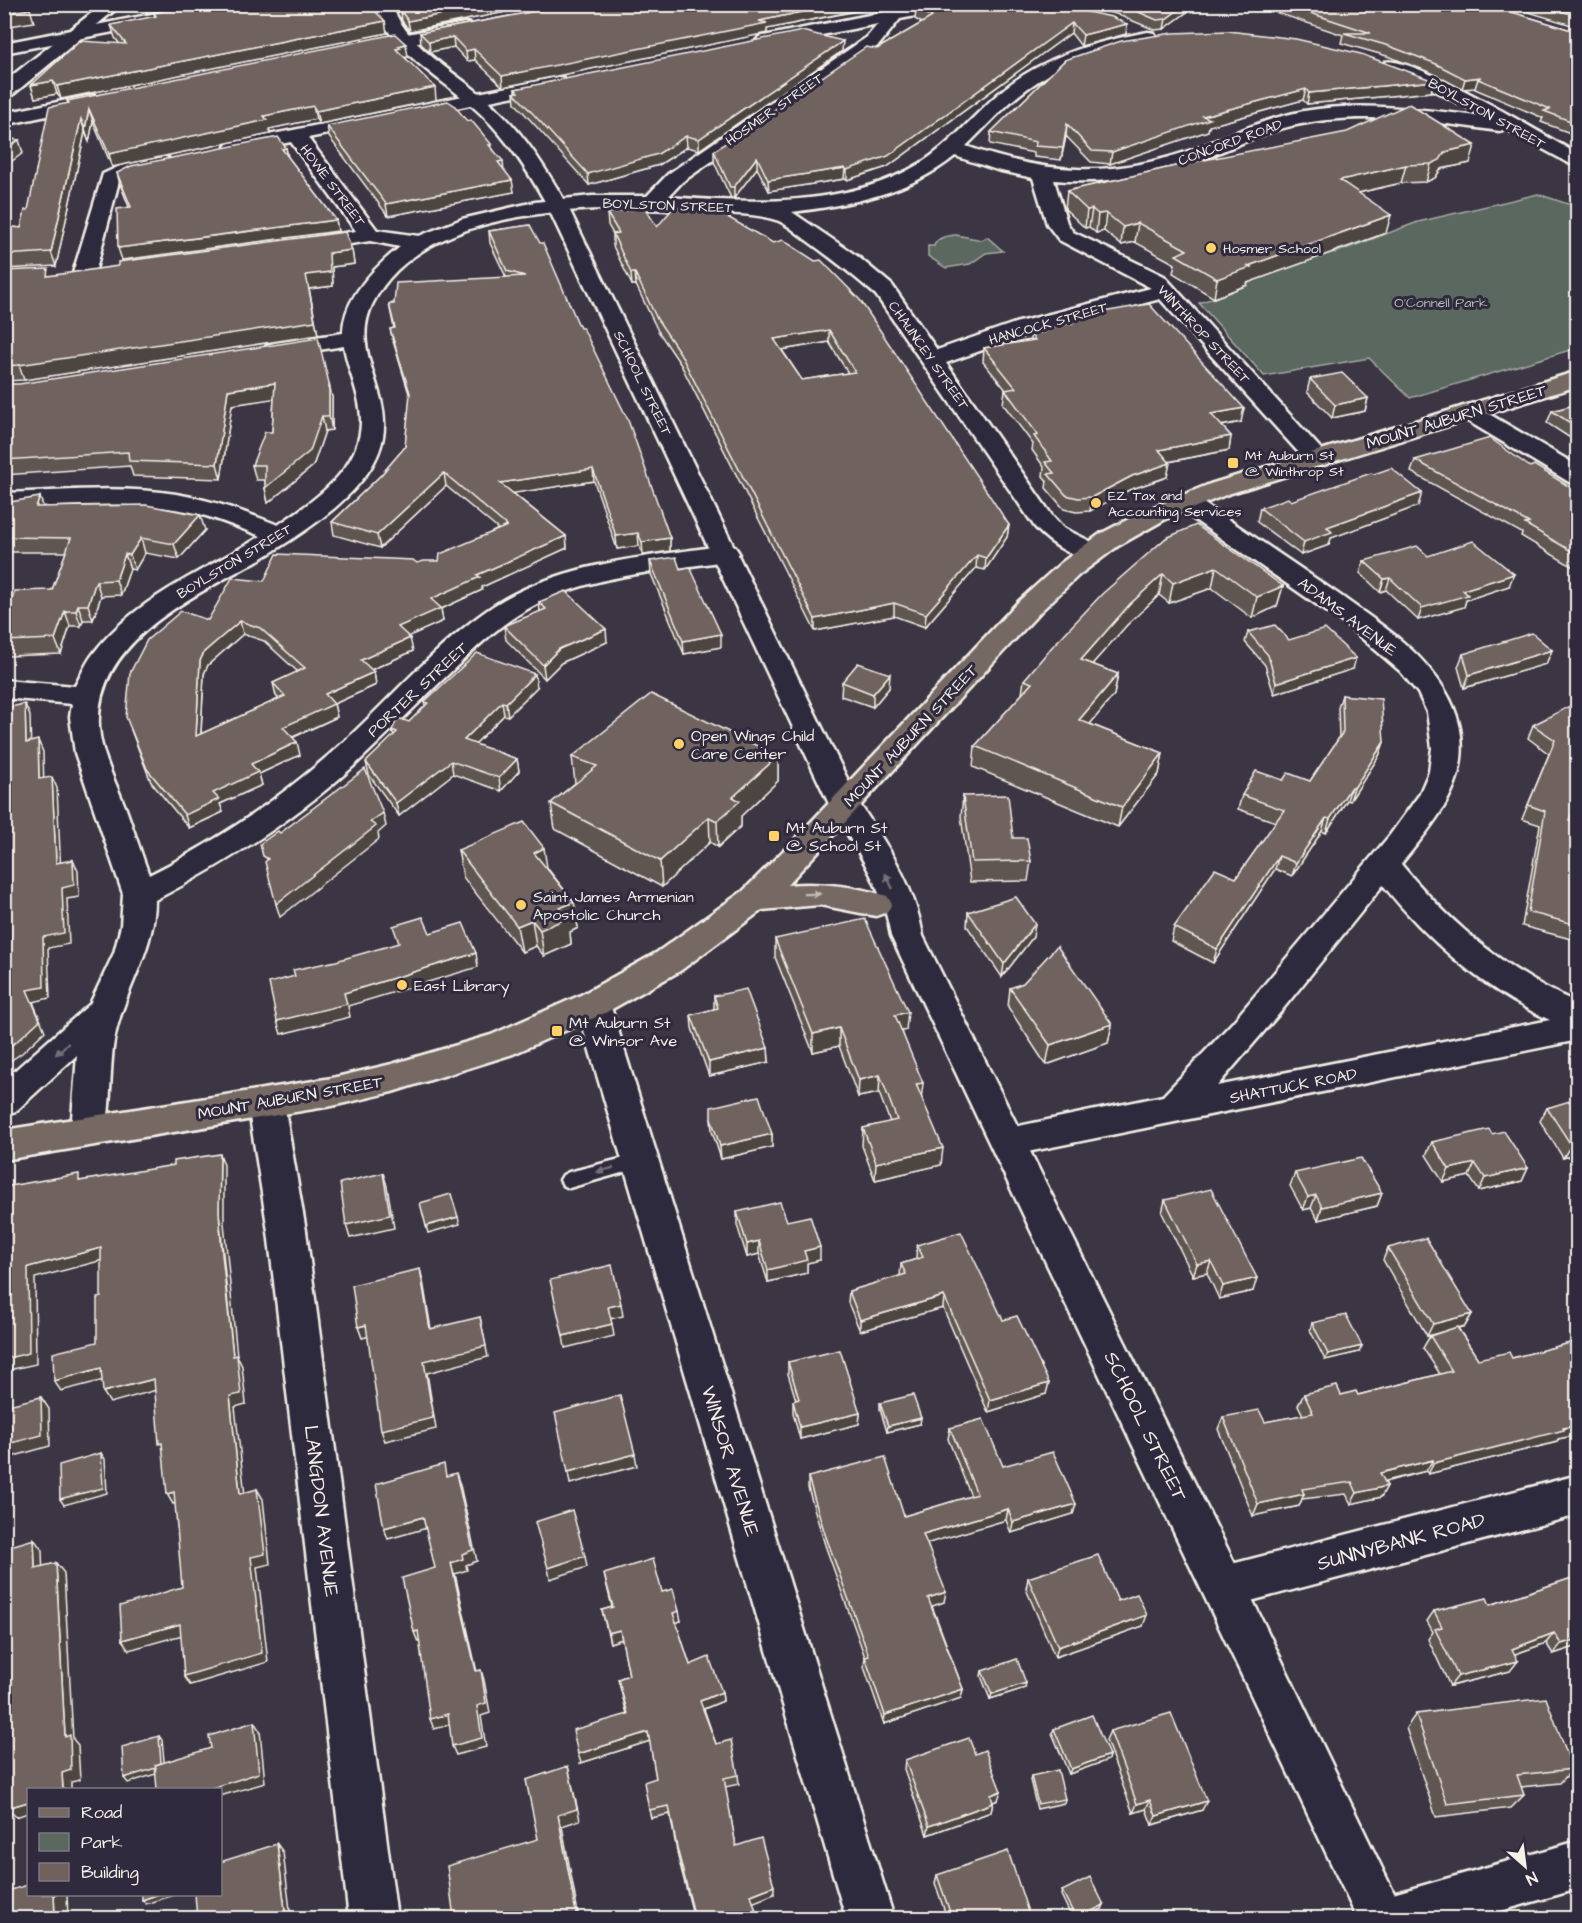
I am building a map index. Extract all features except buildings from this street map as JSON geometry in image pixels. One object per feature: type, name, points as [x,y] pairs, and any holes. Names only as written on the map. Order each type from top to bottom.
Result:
[{"type":"main road","name":"MOUNT AUBURN STREET","points":[[4,1146],[332,1092],[448,1062],[501,1045],[593,1004],[668,962],[754,899],[1030,606],[1091,552],[1130,527],[1185,502],[1578,378]]},
{"type":"main road","points":[[754,899],[820,894],[876,904]]},
{"type":"street","points":[[4,92],[114,4]]},
{"type":"street","points":[[4,48],[232,4]]},
{"type":"street","name":"SCHOOL STREET","points":[[382,4],[395,40],[475,99],[501,124],[526,153],[557,205],[726,553],[844,806],[876,854],[896,895],[905,914],[907,936],[1224,1587],[1382,1918]]},
{"type":"street","points":[[750,44],[952,4]]},
{"type":"street","name":"HOSMER STREET","points":[[653,202],[675,178],[873,41],[894,16]]},
{"type":"street","points":[[395,40],[487,24]]},
{"type":"street","name":"BOYLSTON STREET","points":[[89,1131],[91,1073],[96,1043],[105,1010],[134,943],[139,918],[139,894],[90,754],[84,717],[86,696],[93,675],[108,655],[143,618],[169,599],[280,535],[332,497],[364,460],[370,441],[372,406],[353,338],[359,309],[391,266],[424,242],[490,218],[557,205],[653,202],[730,208],[793,205],[865,192],[925,169],[952,148],[1012,91],[1038,73],[1090,51],[1157,36],[1122,24]]},
{"type":"street","name":"BOYLSTON STREET","points":[[1372,60],[1439,85],[1578,162]]},
{"type":"street","points":[[218,151],[574,79]]},
{"type":"street","points":[[4,119],[108,98]]},
{"type":"street","name":"CONCORD ROAD","points":[[952,148],[1002,165],[1042,173],[1096,174],[1144,169],[1188,158],[1263,128],[1323,115],[1398,114],[1511,126]]},
{"type":"street","name":"HOWE STREET","points":[[296,135],[370,235]]},
{"type":"street","points":[[107,270],[74,274],[110,178],[127,170],[184,158]]},
{"type":"street","name":"WINTHROP STREET","points":[[1042,173],[1057,224],[1064,233],[1082,245],[1151,278],[1166,291],[1318,459]]},
{"type":"street","name":"CHAUNCEY STREET","points":[[730,208],[785,216],[849,261],[884,290],[1044,522],[1054,533],[1091,552]]},
{"type":"street","points":[[283,248],[370,235],[406,242],[424,242]]},
{"type":"street","name":"HANCOCK STREET","points":[[932,360],[1023,328],[1166,291]]},
{"type":"street","points":[[249,354],[353,338]]},
{"type":"street","points":[[1469,412],[1578,477]]},
{"type":"street","points":[[4,501],[122,498],[172,501],[225,513],[280,535]]},
{"type":"street","name":"ADAMS AVENUE","points":[[1174,1108],[1232,1048],[1428,804],[1440,781],[1446,757],[1446,735],[1442,712],[1432,692],[1400,654],[1279,565],[1185,502]]},
{"type":"street","name":"PORTER STREET","points":[[139,894],[211,857],[282,810],[345,757],[478,631],[524,599],[559,585],[606,573],[726,553]]},
{"type":"street","points":[[4,689],[86,696]]},
{"type":"street","name":"SCHOOL STREET","points":[[844,806],[850,851],[885,918],[907,936]]},
{"type":"street","points":[[1382,863],[1410,899],[1444,933],[1478,960],[1557,1010],[1578,1018]]},
{"type":"street","name":"WINSOR AVENUE","points":[[593,1004],[870,1918]]},
{"type":"street","name":"BOYLSTON STREET","points":[[4,1101],[105,1010]]},
{"type":"street","name":"SHATTUCK ROAD","points":[[1008,1141],[1578,1027]]},
{"type":"street","name":"LANGDON AVENUE","points":[[266,1104],[287,1231],[373,1918]]},
{"type":"street","name":"SUNNYBANK ROAD","points":[[1224,1587],[1578,1495]]},
{"type":"street","points":[[1393,1918],[1578,1865]]},
{"type":"lane","points":[[569,1180],[640,1161]]},
{"type":"green space","name":"O'Connell Park","points":[[1538,194],[1577,207],[1577,348],[1410,398],[1369,358],[1264,376],[1199,303],[1246,286],[1239,280],[1329,249],[1335,253],[1418,222]]},
{"type":"green space","points":[[956,235],[982,240],[987,237],[1003,251],[986,253],[970,264],[946,268],[928,256],[928,246],[934,246],[943,238]]},
{"type":"place","name":"Hosmer School","points":[[1211,248]]},
{"type":"place","name":"Mt Auburn St @ Winthrop St","points":[[1233,463]]},
{"type":"place","name":"EZ Tax and Accounting Services","points":[[1096,503]]},
{"type":"place","name":"Open Wings Child Care Center","points":[[679,744]]},
{"type":"place","name":"Mt Auburn St @ School St","points":[[774,836]]},
{"type":"place","name":"Saint James Armenian Apostolic Church","points":[[521,905]]},
{"type":"place","name":"East Library","points":[[402,985]]},
{"type":"place","name":"Mt Auburn St @ Winsor Ave","points":[[557,1031]]}]
